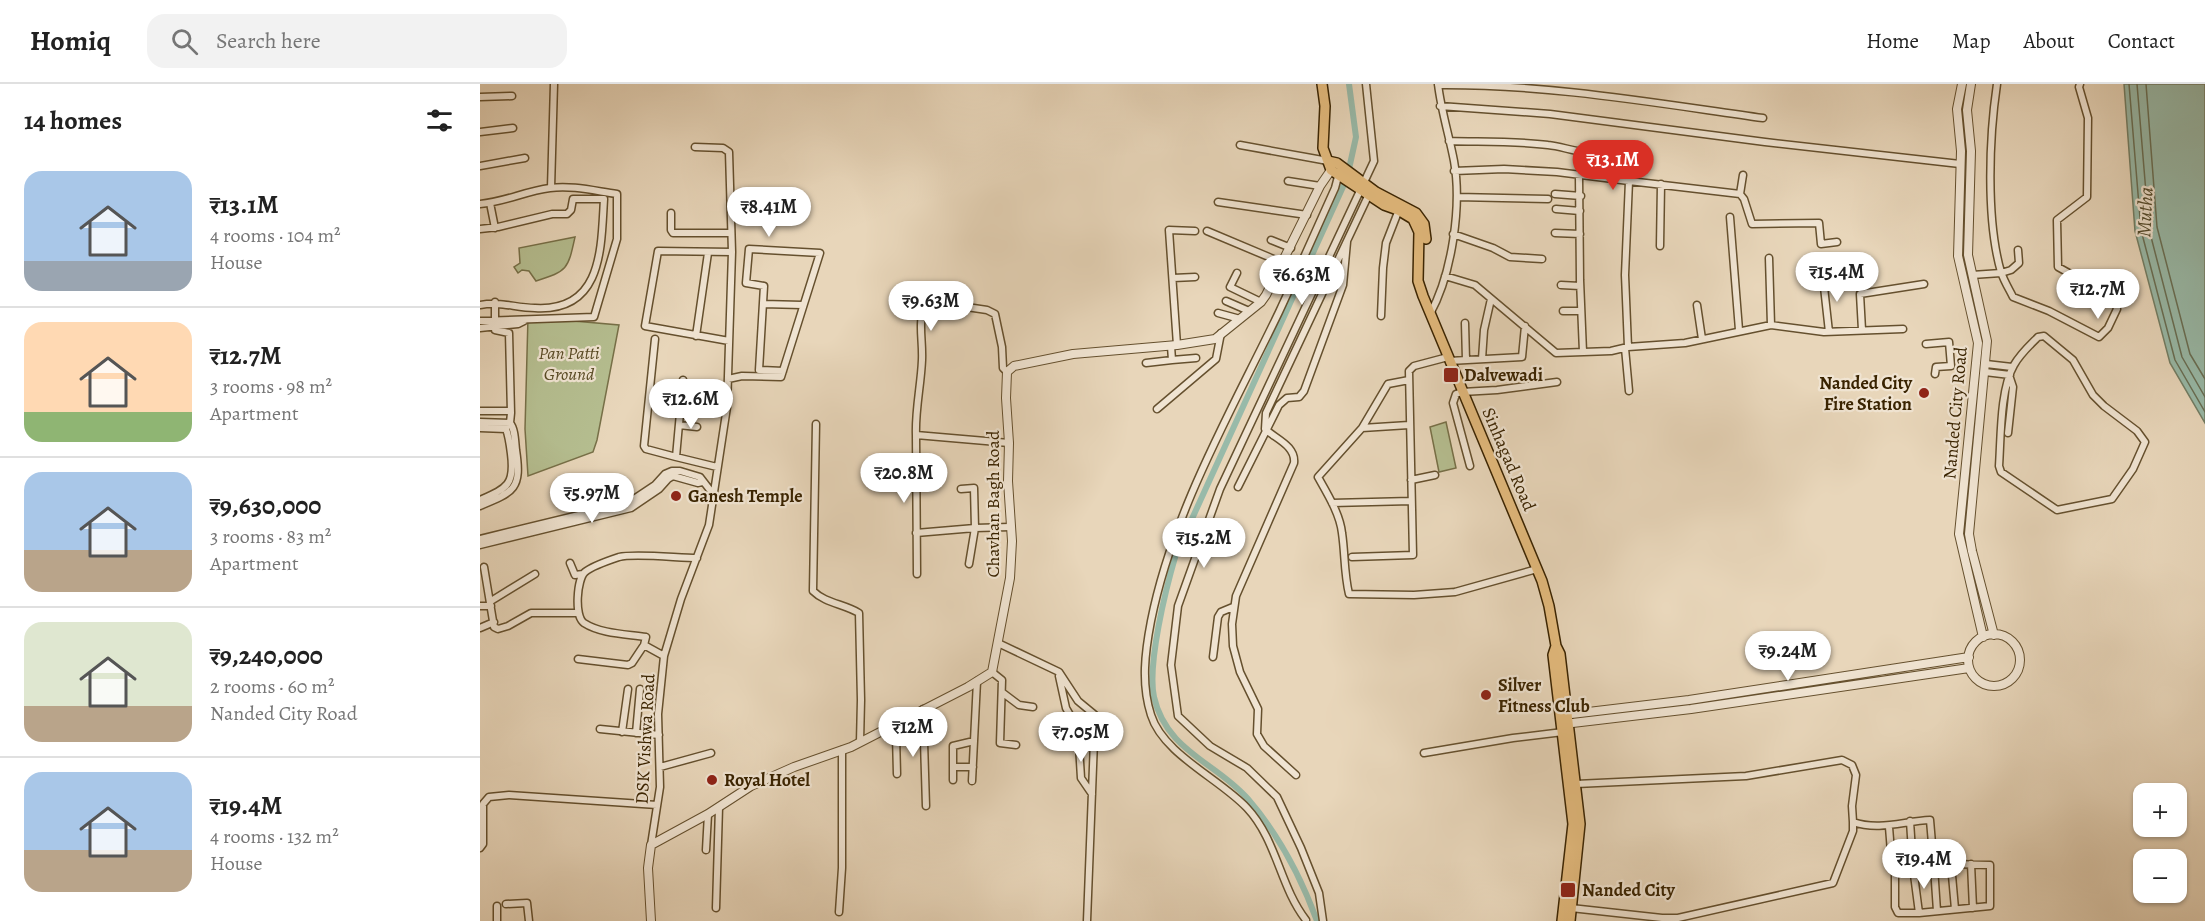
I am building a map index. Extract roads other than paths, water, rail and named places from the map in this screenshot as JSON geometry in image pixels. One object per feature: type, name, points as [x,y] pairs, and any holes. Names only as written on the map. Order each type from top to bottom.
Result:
[{"type":"main road","points":[[1322,84],[1325,106],[1322,142],[1335,168]]},
{"type":"main road","name":"Sinhagad Road","points":[[1335,168],[1385,201],[1416,213],[1422,220],[1425,229],[1425,270],[1421,289],[1545,590],[1556,645],[1553,655],[1576,784],[1570,921]]},
{"type":"main road","name":"Sinhagad Road","points":[[1565,722],[1576,824]]},
{"type":"main road","name":"Sinhagad Road","points":[[1562,921],[1573,864]]},
{"type":"street","points":[[551,188],[554,84]]},
{"type":"street","points":[[1265,429],[1266,413],[1347,238],[1366,189],[1374,160],[1366,84]]},
{"type":"street","points":[[1430,314],[1445,276],[1457,197],[1438,85],[1481,84],[1584,92],[1764,118]]},
{"type":"street","name":"Nanded City Road","points":[[1962,84],[1957,109],[1960,164],[1958,256],[1978,343],[1959,534],[1983,637]]},
{"type":"street","name":"Nanded City Road","points":[[1971,84],[1967,110],[1971,151],[1968,246],[1987,342],[1969,534],[1994,634]]},
{"type":"street","points":[[1997,84],[1994,106],[1991,209],[2001,273],[2013,297],[2049,311],[2099,337],[2108,328],[2117,309],[2113,295],[2101,291],[2058,267],[2057,220],[2087,197],[2088,118],[2080,84]]},
{"type":"street","points":[[480,97],[513,96]]},
{"type":"street","points":[[1440,106],[1550,114],[1960,164]]},
{"type":"street","points":[[1959,125],[1968,124]]},
{"type":"street","points":[[480,132],[513,128]]},
{"type":"street","points":[[1449,141],[1551,145],[1563,150],[1584,152]]},
{"type":"street","points":[[1240,145],[1335,168]]},
{"type":"street","name":"DSK Vishwa Road","points":[[651,921],[648,868],[660,767],[658,714],[664,656],[681,599],[709,525],[727,407],[732,252],[729,152],[723,148],[695,147]]},
{"type":"street","points":[[480,166],[525,158]]},
{"type":"street","points":[[917,574],[916,435],[922,359],[919,330],[921,312],[926,301],[987,310],[995,314],[1002,347],[1003,368],[1007,372],[1014,366],[1073,354],[1174,346],[1215,339],[1261,302],[1283,264],[1320,186],[1335,168]]},
{"type":"street","points":[[1306,920],[1297,906],[1266,833],[1249,810],[1229,791],[1200,771],[1169,744],[1155,724],[1146,696],[1144,659],[1170,546],[1330,199],[1335,168]]},
{"type":"street","points":[[1454,171],[1504,169],[1557,172],[1740,194],[1744,199],[1752,224],[1819,223],[1821,244],[1836,242]]},
{"type":"street","points":[[1740,194],[1743,175]]},
{"type":"street","points":[[1579,176],[1581,196],[1580,286],[1584,352]]},
{"type":"street","points":[[1288,181],[1320,186]]},
{"type":"street","points":[[1629,182],[1625,275],[1629,391]]},
{"type":"street","points":[[1660,246],[1661,184]]},
{"type":"street","points":[[480,204],[551,188],[572,188],[617,194],[617,239],[594,318],[525,321],[518,324],[494,324],[480,321]]},
{"type":"street","points":[[1322,920],[1319,893],[1277,797],[1247,768],[1210,746],[1178,716],[1171,664],[1178,606],[1220,489],[1366,189]]},
{"type":"street","points":[[1554,194],[1581,196]]},
{"type":"street","points":[[1457,197],[1548,199]]},
{"type":"street","points":[[480,229],[495,228],[552,214],[567,214],[571,210],[573,199],[604,199],[598,267],[591,281],[578,296],[562,305],[539,309],[495,302],[480,305]]},
{"type":"street","points":[[1218,202],[1306,215]]},
{"type":"street","points":[[490,203],[495,228]]},
{"type":"street","points":[[1381,316],[1386,243],[1400,207]]},
{"type":"street","points":[[1556,209],[1580,211]]},
{"type":"street","points":[[671,213],[673,233],[731,233]]},
{"type":"street","points":[[1730,217],[1739,330]]},
{"type":"street","points":[[1172,360],[1174,346],[1173,278],[1169,230],[1195,231]]},
{"type":"street","points":[[1207,231],[1283,264]]},
{"type":"street","points":[[1555,233],[1580,234]]},
{"type":"street","points":[[1453,234],[1493,248],[1510,257],[1542,259]]},
{"type":"street","points":[[1238,487],[1265,429],[1281,403],[1287,398],[1299,397],[1304,392],[1343,285],[1347,238]]},
{"type":"street","points":[[1271,240],[1290,248]]},
{"type":"street","points":[[728,379],[742,376],[781,377],[783,371],[802,305],[820,253],[749,249],[746,283],[765,286],[759,370],[783,371]]},
{"type":"street","points":[[1972,275],[2001,273],[2015,268],[2019,263],[2018,250]]},
{"type":"street","points":[[729,341],[645,326],[658,251],[732,252]]},
{"type":"street","points":[[696,336],[708,253]]},
{"type":"street","points":[[1769,258],[1772,325]]},
{"type":"street","points":[[1238,273],[1230,287],[1261,302]]},
{"type":"street","points":[[1445,276],[1475,285],[1556,353],[1611,351],[1626,347],[1685,342],[1772,325],[1828,332],[1903,329]]},
{"type":"street","points":[[1173,278],[1195,278]]},
{"type":"street","points":[[1822,278],[1828,332]]},
{"type":"street","points":[[1862,330],[1860,294],[1924,284]]},
{"type":"street","points":[[1561,285],[1580,286]]},
{"type":"street","points":[[1482,359],[1484,330],[1491,299]]},
{"type":"street","points":[[1226,301],[1249,311]]},
{"type":"street","points":[[480,500],[501,491],[511,480],[513,467],[509,428],[511,411],[509,333],[495,330],[495,302]]},
{"type":"street","points":[[764,304],[802,305]]},
{"type":"street","points":[[1697,305],[1702,339]]},
{"type":"street","points":[[1563,311],[1581,311]]},
{"type":"street","points":[[1218,313],[1240,319]]},
{"type":"street","points":[[1465,323],[1466,360]]},
{"type":"street","points":[[480,328],[494,324]]},
{"type":"street","points":[[1352,557],[1413,555],[1409,371],[1414,366],[1448,359],[1522,357],[1525,326]]},
{"type":"street","points":[[1157,409],[1216,359],[1221,333]]},
{"type":"street","points":[[2044,336],[2073,360],[2093,395],[2142,436],[2145,442],[2143,449],[2133,469],[2112,499],[2057,510],[2001,472],[1999,466],[2003,405],[2012,367],[2038,337],[2044,336]]},
{"type":"street","points":[[655,339],[644,446],[646,449],[717,467]]},
{"type":"street","points":[[1926,344],[1949,342],[1952,366],[1935,367],[1935,374]]},
{"type":"street","points":[[1146,363],[1196,358]]},
{"type":"street","points":[[1986,368],[2012,367]]},
{"type":"street","points":[[1986,368],[2010,376]]},
{"type":"street","name":"Chavhan Bagh Road","points":[[992,672],[1010,578],[1012,541],[1007,372]]},
{"type":"street","points":[[2008,433],[2013,387],[2010,376]]},
{"type":"street","points":[[676,457],[683,380]]},
{"type":"street","points":[[1409,381],[1388,384],[1362,428],[1317,477],[1332,503],[1342,530],[1348,594],[1414,595],[1455,592],[1537,569]]},
{"type":"street","points":[[1470,466],[1453,403],[1456,394],[1557,382]]},
{"type":"street","points":[[682,390],[699,392]]},
{"type":"street","points":[[480,411],[511,411]]},
{"type":"street","points":[[480,422],[509,428]]},
{"type":"street","points":[[816,424],[813,591],[821,599],[845,605],[859,613],[860,742]]},
{"type":"street","points":[[679,425],[698,427]]},
{"type":"street","points":[[1362,428],[1409,425]]},
{"type":"street","points":[[480,428],[509,428]]},
{"type":"street","points":[[480,506],[503,496],[512,490],[516,483],[518,466],[509,428]]},
{"type":"street","points":[[1265,429],[1281,439],[1294,454],[1294,463],[1236,596],[1233,607],[1233,646],[1240,672],[1258,709],[1257,734],[1260,740],[1296,775]]},
{"type":"street","points":[[916,435],[1009,443]]},
{"type":"street","points":[[1411,480],[1435,475]]},
{"type":"street","points":[[480,539],[631,508],[659,489],[673,476],[702,482],[713,494]]},
{"type":"street","points":[[961,489],[974,488],[975,528],[969,564]]},
{"type":"street","points":[[1332,503],[1411,501]]},
{"type":"street","points":[[480,545],[558,523]]},
{"type":"street","points":[[916,533],[1010,527]]},
{"type":"street","points":[[570,562],[575,575],[579,576],[619,557],[697,558]]},
{"type":"street","points":[[484,567],[483,579],[491,604],[494,627],[498,629],[531,614],[577,613]]},
{"type":"street","points":[[480,606],[491,604],[535,574]]},
{"type":"street","points":[[578,658],[628,665],[632,663],[644,645],[646,637],[597,629],[582,622],[577,613],[580,581],[583,574]]},
{"type":"street","points":[[1213,657],[1218,617],[1221,612],[1233,607]]},
{"type":"street","points":[[480,628],[494,622]]},
{"type":"street","points":[[1994,634],[2004,636],[2016,646],[2020,660],[2016,674],[2005,684],[1991,686],[1977,680],[1969,668],[1972,646],[1983,637],[1994,634]]},
{"type":"street","points":[[998,643],[1059,672],[1078,701],[1095,715],[1087,921]]},
{"type":"street","points":[[644,645],[664,656]]},
{"type":"street","points":[[1425,753],[1513,738],[1565,722],[1678,701],[1969,657]]},
{"type":"street","points":[[1565,722],[1679,711],[1969,668]]},
{"type":"street","points":[[651,845],[708,814],[751,786],[860,742],[992,672],[1002,680],[1000,743],[1016,745]]},
{"type":"street","points":[[1059,672],[1066,708],[1077,729],[1081,778],[1092,794]]},
{"type":"street","points":[[972,781],[977,681]]},
{"type":"street","points":[[622,732],[628,688]]},
{"type":"street","points":[[636,733],[640,688]]},
{"type":"street","points":[[1003,693],[1019,705],[1033,707]]},
{"type":"street","points":[[1678,701],[1679,711]]},
{"type":"street","points":[[923,709],[926,806]]},
{"type":"street","points":[[893,725],[896,735],[897,774]]},
{"type":"street","points":[[600,729],[659,735]]},
{"type":"street","points":[[953,780],[953,746],[974,741]]},
{"type":"street","points":[[839,912],[842,868],[842,750]]},
{"type":"street","points":[[660,767],[711,753]]},
{"type":"street","points":[[1571,908],[1678,918],[1833,883],[1853,831],[1852,806],[1856,775],[1852,765],[1842,760],[1746,776],[1576,784]]},
{"type":"street","points":[[953,767],[973,767]]},
{"type":"street","points":[[480,848],[483,844],[483,804],[489,797],[509,795],[657,805]]},
{"type":"street","points":[[716,908],[719,807]]},
{"type":"street","points":[[706,850],[708,814]]},
{"type":"street","points":[[1853,822],[1889,827],[1910,821],[1930,820],[1937,911]]},
{"type":"street","points":[[1910,821],[1919,913]]},
{"type":"street","points":[[1889,827],[1892,864],[1895,871],[1895,907],[1898,913],[1990,906],[1990,865],[1951,864],[1895,871]]},
{"type":"street","points":[[1951,864],[1955,909]]},
{"type":"street","points":[[1971,864],[1973,908]]},
{"type":"street","points":[[506,904],[527,903],[529,921]]},
{"type":"street","points":[[497,906],[497,921]]},
{"type":"water","name":"Mutha","points":[[2124,84],[2205,84],[2205,423],[2170,363],[2135,231]]},
{"type":"waterway","points":[[1317,921],[1304,888],[1270,827],[1236,786],[1194,755],[1169,731],[1154,697],[1153,666],[1163,605],[1176,554],[1347,178],[1356,137],[1349,84]]},
{"type":"place","name":"Dalvewadi","points":[[1451,375]]},
{"type":"place","name":"Nanded City Fire Station","points":[[1924,393]]},
{"type":"place","name":"Ganesh Temple","points":[[676,496]]},
{"type":"place","name":"Silver Fitness Club","points":[[1486,695]]},
{"type":"place","name":"Royal Hotel","points":[[712,780]]},
{"type":"place","name":"Nanded City","points":[[1568,890]]},
{"type":"park label","name":"Pan Patti Ground","points":[[569,363]]}]
